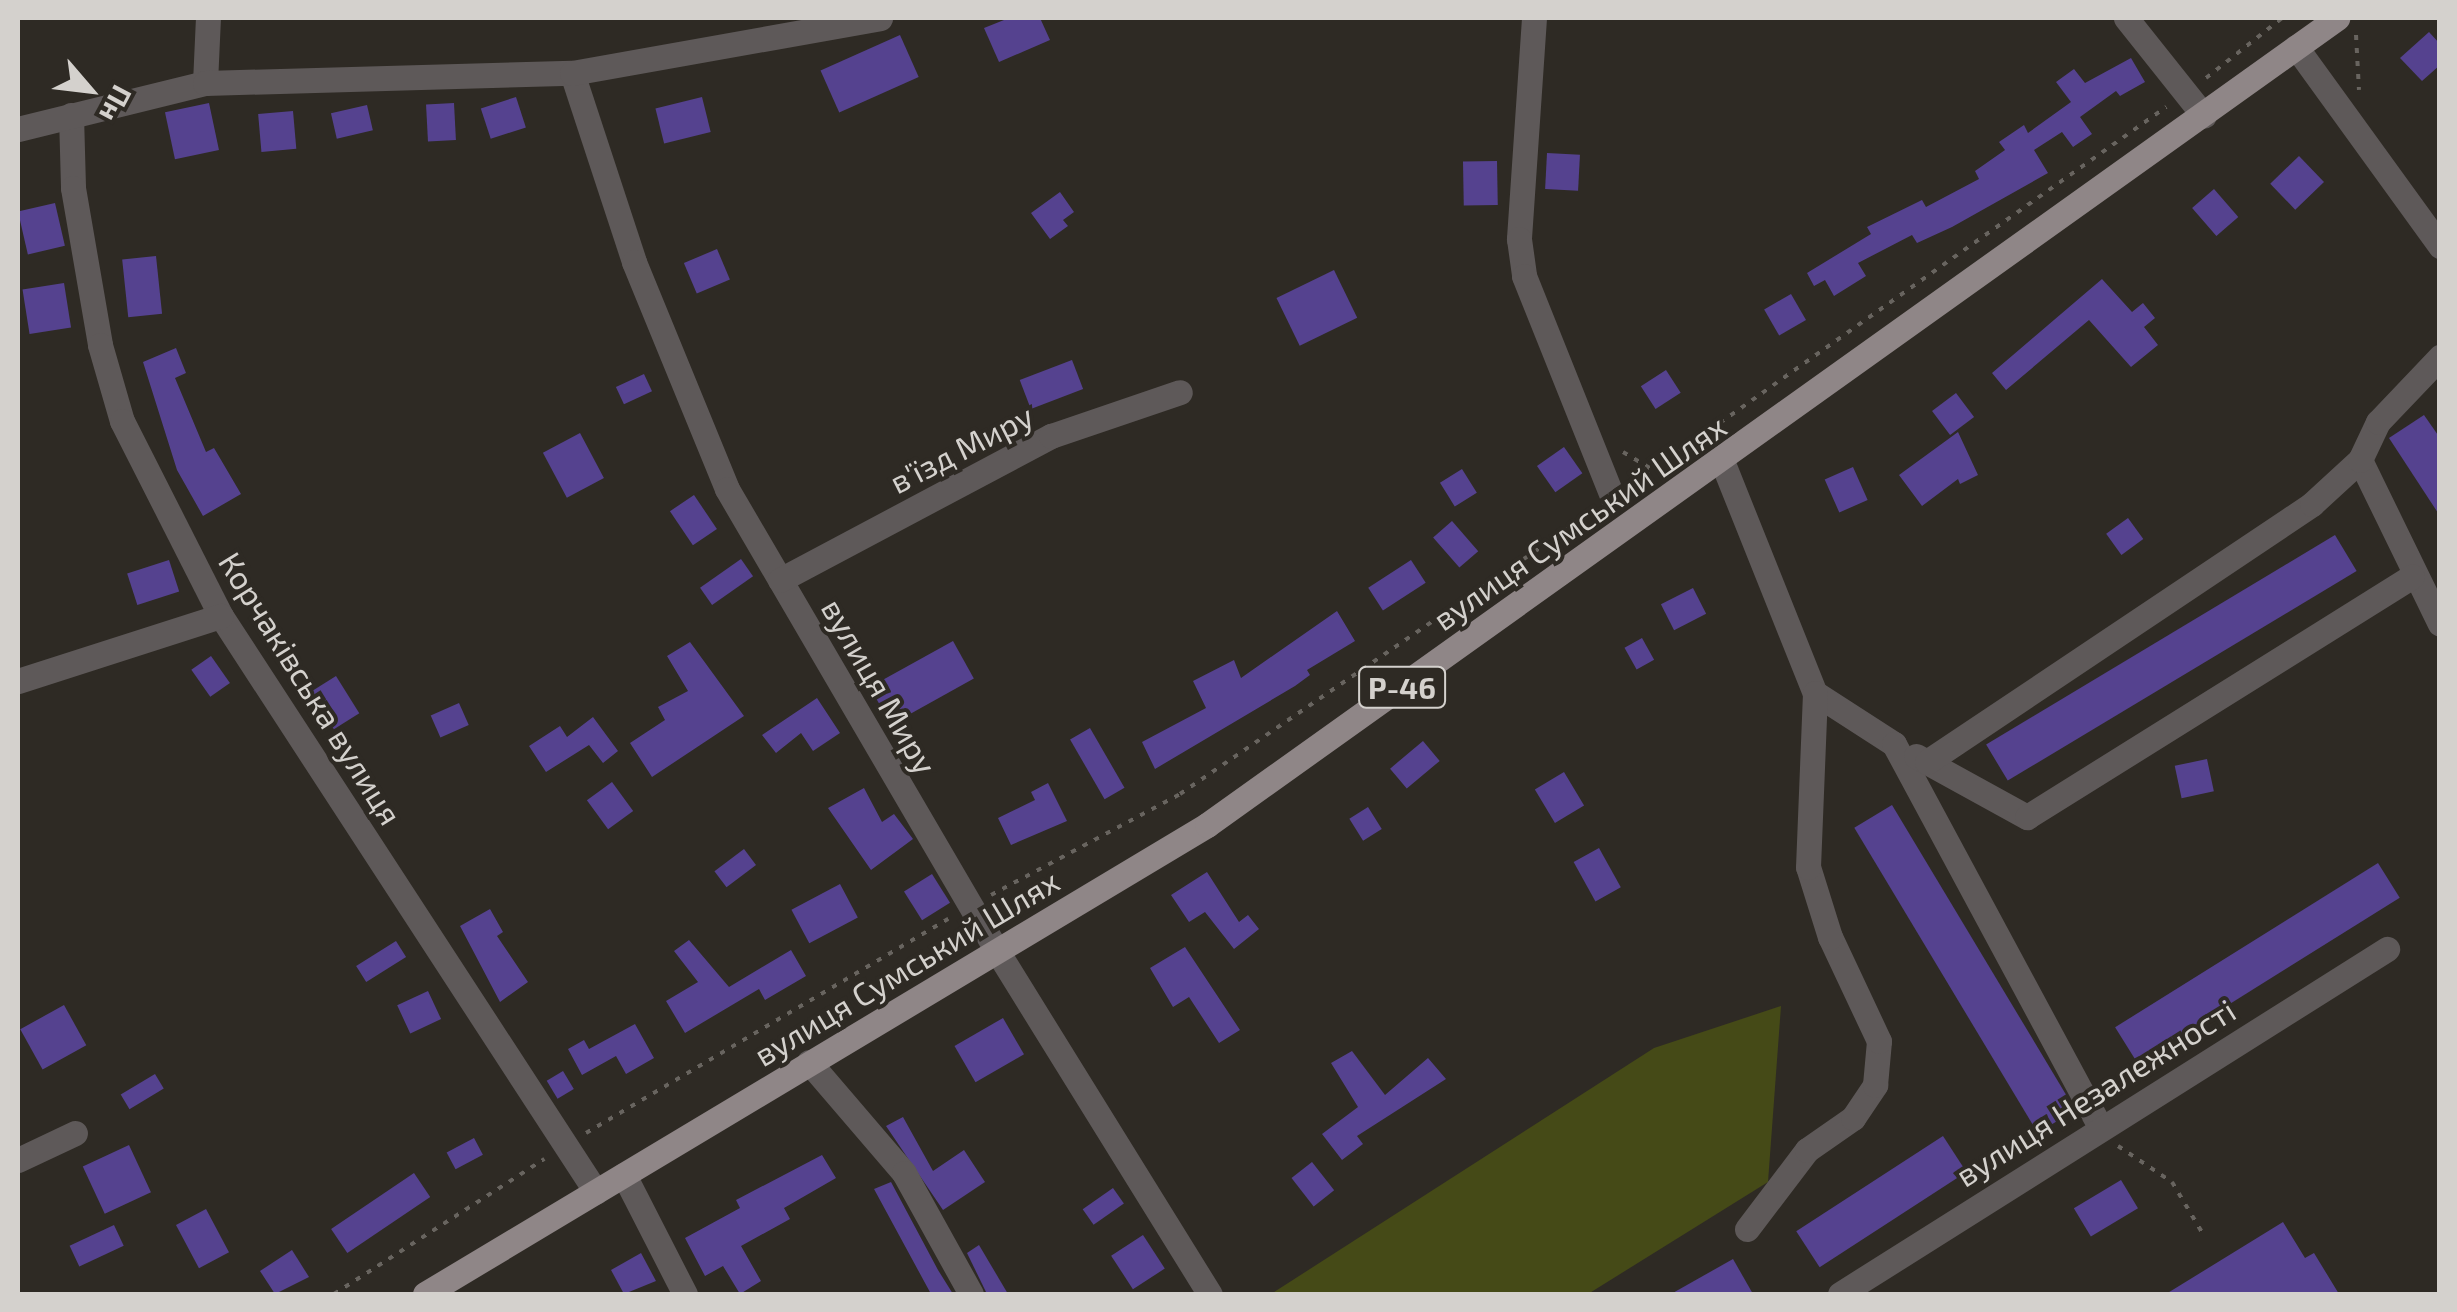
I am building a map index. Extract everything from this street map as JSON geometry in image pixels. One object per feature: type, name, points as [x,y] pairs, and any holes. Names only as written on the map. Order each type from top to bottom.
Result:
[{"type":"main road","name":"вулиця Сумський Шлях","points":[[425,1294],[1208,825],[2296,47],[2345,23]]},
{"type":"street","points":[[205,83],[208,18]]},
{"type":"street","points":[[18,129],[205,83],[572,73],[880,18]]},
{"type":"street","points":[[1534,18],[1520,239],[1524,276],[1613,498]]},
{"type":"street","points":[[2126,18],[2204,116]]},
{"type":"street","points":[[2296,47],[2440,246]]},
{"type":"street","name":"вулиця Миру","points":[[572,73],[634,262],[728,489],[997,951],[1210,1294]]},
{"type":"street","name":"Корчаківська вулиця","points":[[71,115],[72,188],[100,345],[122,421],[221,616],[596,1192]]},
{"type":"street","points":[[1926,762],[2312,504],[2360,460],[2378,422],[2440,357]]},
{"type":"street","name":"в'їзд Миру","points":[[780,580],[1050,436],[1180,392]]},
{"type":"street","points":[[1722,460],[1815,693],[1808,867],[1830,937],[1880,1040],[1875,1086],[1853,1118],[1808,1150],[1747,1229]]},
{"type":"street","points":[[2360,460],[2412,576],[2440,624]]},
{"type":"street","points":[[1815,693],[1894,744],[2027,818],[2412,576]]},
{"type":"street","points":[[18,681],[221,616]]},
{"type":"street","points":[[1894,744],[2096,1127]]},
{"type":"street","name":"вулиця Незалежності","points":[[1840,1294],[2096,1127],[2387,949]]},
{"type":"street","points":[[809,1062],[904,1173],[971,1294]]},
{"type":"street","points":[[18,1160],[75,1132]]},
{"type":"street","points":[[624,1175],[685,1294]]},
{"type":"path","points":[[334,1294],[563,1146],[971,906],[1180,794],[1653,470],[2186,94],[2282,18]]},
{"type":"path","points":[[2345,23],[2359,98]]},
{"type":"path","points":[[1588,432],[1681,490]]},
{"type":"path","points":[[2096,1127],[2172,1182],[2203,1234]]},
{"type":"green space","points":[[1781,1006],[1768,1182],[1588,1294],[1271,1294],[1654,1048]]},
{"type":"building","points":[[1009,18],[1040,18],[1050,40],[999,62],[984,28]]},
{"type":"building","points":[[2429,32],[2440,44],[2440,65],[2422,81],[2400,58]]},
{"type":"building","points":[[900,35],[919,77],[839,112],[821,70]]},
{"type":"building","points":[[2131,58],[2145,82],[2120,96],[2116,91],[2080,117],[2092,134],[2073,147],[2062,132],[2034,150],[2048,173],[1952,227],[1917,243],[1912,235],[1858,263],[1866,276],[1834,296],[1825,280],[1814,286],[1807,273],[1871,234],[1867,227],[1922,200],[1926,207],[1979,179],[1975,171],[2005,150],[1999,142],[2024,125],[2028,133],[2071,102],[2056,82],[2074,69],[2085,83]]},
{"type":"building","points":[[516,97],[526,127],[491,139],[481,108]]},
{"type":"building","points":[[702,97],[711,132],[664,144],[655,109]]},
{"type":"building","points":[[209,103],[219,150],[175,159],[165,112]]},
{"type":"building","points":[[454,103],[456,140],[428,141],[426,104]]},
{"type":"building","points":[[367,105],[373,130],[337,139],[331,113]]},
{"type":"building","points":[[293,111],[296,149],[261,152],[258,114]]},
{"type":"building","points":[[1547,153],[1580,155],[1578,191],[1545,189]]},
{"type":"building","points":[[2299,156],[2324,182],[2295,210],[2270,184]]},
{"type":"building","points":[[1497,161],[1498,205],[1464,206],[1463,162]]},
{"type":"building","points":[[2214,189],[2238,217],[2216,236],[2192,208]]},
{"type":"building","points":[[1060,192],[1074,212],[1063,220],[1068,226],[1050,239],[1031,213]]},
{"type":"building","points":[[55,203],[65,246],[28,254],[18,212]]},
{"type":"building","points":[[717,249],[730,279],[697,293],[684,263]]},
{"type":"building","points":[[156,256],[162,314],[128,317],[122,260]]},
{"type":"building","points":[[1334,270],[1357,318],[1300,346],[1276,298]]},
{"type":"building","points":[[2102,279],[2132,312],[2143,303],[2155,318],[2144,327],[2158,345],[2131,367],[2089,320],[2006,390],[1992,373]]},
{"type":"building","points":[[64,283],[71,327],[30,334],[23,290]]},
{"type":"building","points":[[1791,294],[1806,320],[1779,335],[1764,310]]},
{"type":"building","points":[[176,348],[186,373],[175,378],[206,452],[214,448],[241,494],[203,516],[177,470],[143,362]]},
{"type":"building","points":[[1072,360],[1083,389],[1031,409],[1020,380]]},
{"type":"building","points":[[1666,370],[1681,393],[1656,409],[1641,386]]},
{"type":"building","points":[[644,374],[652,391],[624,404],[616,387]]},
{"type":"building","points":[[1956,393],[1974,417],[1950,435],[1932,411]]},
{"type":"building","points":[[2424,415],[2440,438],[2440,516],[2389,438]]},
{"type":"building","points":[[1958,432],[1978,475],[1960,484],[1958,479],[1922,506],[1899,475]]},
{"type":"building","points":[[580,433],[604,478],[567,498],[543,453]]},
{"type":"building","points":[[1564,447],[1582,473],[1555,492],[1537,466]]},
{"type":"building","points":[[1853,467],[1868,500],[1839,512],[1825,480]]},
{"type":"building","points":[[1462,469],[1477,493],[1455,507],[1440,483]]},
{"type":"building","points":[[694,495],[717,529],[693,545],[670,511]]},
{"type":"building","points":[[2128,518],[2143,539],[2121,555],[2106,534]]},
{"type":"building","points":[[1452,521],[1478,551],[1459,568],[1433,537]]},
{"type":"building","points":[[2335,535],[2357,571],[2008,781],[1986,745]]},
{"type":"building","points":[[741,559],[753,576],[712,605],[700,588]]},
{"type":"building","points":[[169,560],[179,591],[137,605],[127,574]]},
{"type":"building","points":[[1411,560],[1426,583],[1383,610],[1368,588]]},
{"type":"building","points":[[1693,588],[1706,614],[1674,630],[1661,604]]},
{"type":"building","points":[[1337,611],[1355,641],[1307,670],[1310,675],[1295,686],[1155,769],[1142,742],[1206,708],[1193,681],[1234,660],[1241,678]]},
{"type":"building","points":[[1642,638],[1654,660],[1637,670],[1625,648]]},
{"type":"building","points":[[953,641],[974,679],[891,725],[870,687]]},
{"type":"building","points":[[690,642],[744,716],[652,777],[630,743],[665,720],[658,707],[688,691],[667,656]]},
{"type":"building","points":[[211,656],[230,683],[210,697],[191,670]]},
{"type":"building","points":[[336,676],[359,713],[334,729],[311,692]]},
{"type":"building","points":[[817,698],[840,733],[813,751],[801,733],[776,753],[762,735]]},
{"type":"building","points":[[459,703],[469,725],[440,738],[431,716]]},
{"type":"building","points":[[593,717],[618,751],[603,763],[589,745],[546,772],[529,746],[560,726],[567,737]]},
{"type":"building","points":[[1090,728],[1124,788],[1105,799],[1070,740]]},
{"type":"building","points":[[1423,741],[1440,761],[1407,789],[1390,769]]},
{"type":"building","points":[[2207,759],[2214,791],[2182,798],[2175,766]]},
{"type":"building","points":[[1564,772],[1584,805],[1555,823],[1535,790]]},
{"type":"building","points":[[612,782],[633,811],[608,829],[587,800]]},
{"type":"building","points":[[1048,783],[1067,821],[1011,845],[998,818],[1035,800],[1031,792]]},
{"type":"building","points":[[864,788],[882,822],[894,814],[913,839],[871,870],[828,808]]},
{"type":"building","points":[[1892,805],[2075,1110],[2038,1133],[1854,828]]},
{"type":"building","points":[[1368,807],[1382,829],[1363,841],[1349,819]]},
{"type":"building","points":[[1599,848],[1621,887],[1595,901],[1574,862]]},
{"type":"building","points":[[744,849],[756,865],[726,887],[714,871]]},
{"type":"building","points":[[2378,863],[2400,898],[2137,1062],[2115,1027]]},
{"type":"building","points":[[1207,872],[1239,922],[1248,915],[1259,929],[1234,949],[1205,912],[1189,922],[1171,895]]},
{"type":"building","points":[[932,874],[950,903],[922,920],[904,891]]},
{"type":"building","points":[[840,884],[858,918],[809,943],[791,910]]},
{"type":"building","points":[[490,909],[503,932],[497,936],[528,982],[500,1002],[460,926]]},
{"type":"building","points":[[689,940],[729,987],[791,950],[806,976],[765,1000],[759,989],[685,1033],[666,1001],[698,982],[674,951]]},
{"type":"building","points":[[396,941],[406,957],[366,982],[356,966]]},
{"type":"building","points":[[1185,947],[1240,1030],[1219,1043],[1189,997],[1173,1007],[1150,968]]},
{"type":"building","points":[[428,991],[441,1019],[410,1033],[397,1005]]},
{"type":"building","points":[[64,1005],[86,1045],[43,1069],[20,1029]]},
{"type":"building","points":[[1003,1018],[1024,1054],[976,1082],[955,1046]]},
{"type":"building","points":[[635,1024],[654,1058],[626,1074],[616,1056],[582,1075],[568,1049],[584,1040],[589,1049]]},
{"type":"building","points":[[1352,1051],[1385,1095],[1428,1058],[1446,1079],[1357,1136],[1363,1144],[1342,1160],[1322,1134],[1358,1107],[1331,1063]]},
{"type":"building","points":[[563,1071],[574,1089],[558,1099],[547,1081]]},
{"type":"building","points":[[155,1074],[164,1089],[129,1109],[121,1095]]},
{"type":"building","points":[[903,1117],[933,1171],[964,1150],[985,1182],[943,1210],[886,1126]]},
{"type":"building","points":[[1943,1136],[1966,1172],[1820,1267],[1796,1231]]},
{"type":"building","points":[[474,1138],[483,1155],[456,1169],[447,1153]]},
{"type":"building","points":[[129,1145],[151,1192],[105,1214],[83,1167]]},
{"type":"building","points":[[822,1155],[836,1178],[784,1208],[790,1219],[741,1246],[761,1281],[740,1294],[723,1266],[705,1276],[685,1238],[740,1208],[736,1200]]},
{"type":"building","points":[[1312,1162],[1334,1190],[1314,1206],[1292,1178]]},
{"type":"building","points":[[414,1173],[430,1197],[347,1253],[331,1229]]},
{"type":"building","points":[[2121,1180],[2138,1208],[2091,1237],[2074,1208]]},
{"type":"building","points":[[891,1182],[953,1294],[931,1294],[874,1189]]},
{"type":"building","points":[[1113,1188],[1124,1204],[1094,1225],[1083,1209]]},
{"type":"building","points":[[206,1209],[229,1252],[199,1268],[176,1225]]},
{"type":"building","points":[[2283,1222],[2305,1258],[2314,1253],[2339,1294],[2166,1294]]},
{"type":"building","points":[[114,1225],[124,1246],[79,1267],[70,1246]]},
{"type":"building","points":[[1143,1235],[1165,1269],[1133,1289],[1111,1256]]},
{"type":"building","points":[[979,1245],[1008,1294],[987,1294],[967,1253]]},
{"type":"building","points":[[292,1250],[309,1277],[275,1294],[260,1271]]},
{"type":"building","points":[[641,1253],[656,1281],[624,1294],[611,1270]]},
{"type":"building","points":[[1733,1259],[1753,1294],[1671,1294]]}]
